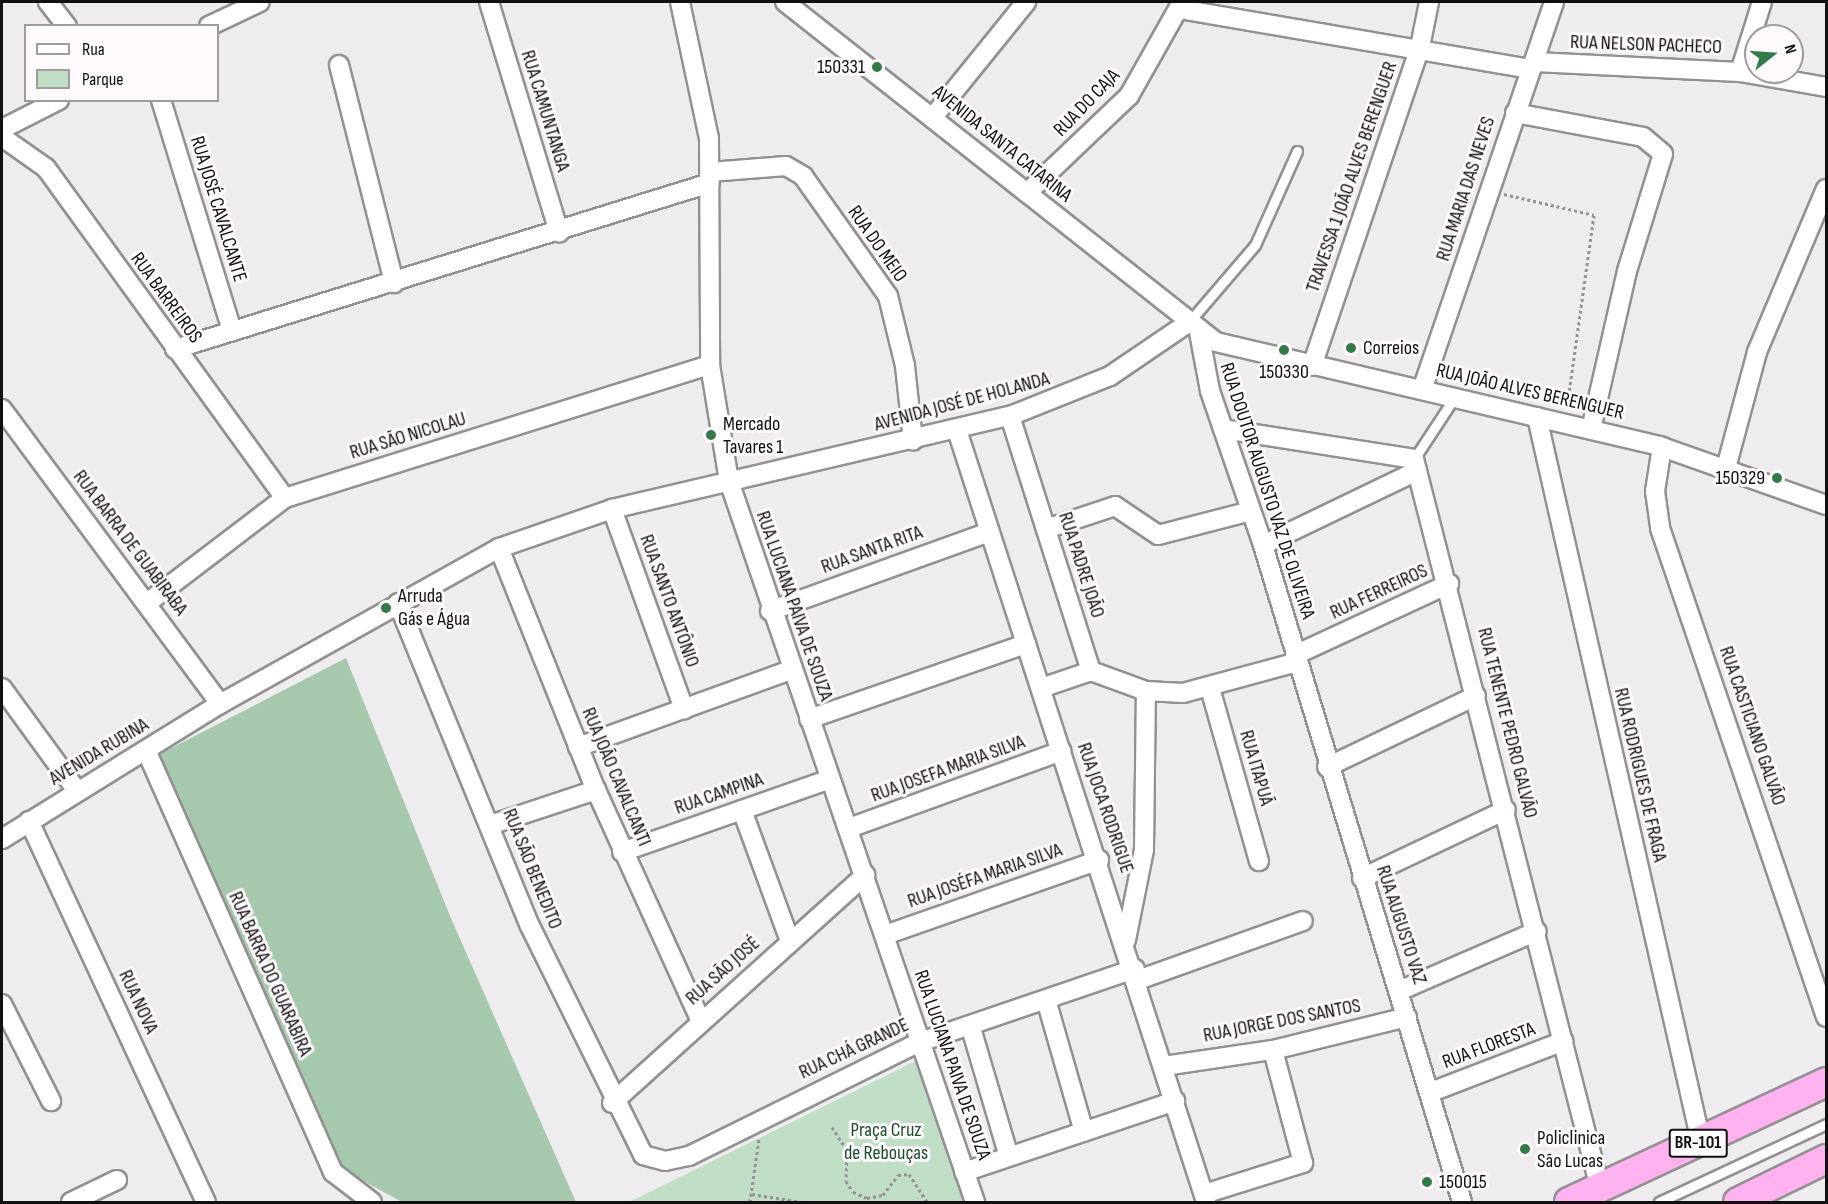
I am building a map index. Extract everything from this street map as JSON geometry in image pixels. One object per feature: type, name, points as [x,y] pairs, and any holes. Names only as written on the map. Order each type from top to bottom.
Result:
[{"type":"highway","name":"BR-101","points":[[1569,1203],[1827,1082]]},
{"type":"highway","points":[[1738,1203],[1827,1159]]},
{"type":"street","points":[[48,2],[64,24]]},
{"type":"street","points":[[213,24],[260,2]]},
{"type":"street","name":"RUA CAMUNTANGA","points":[[489,2],[559,233]]},
{"type":"street","name":"RUA LUCIANA PAIVA DE SOUZA","points":[[680,2],[709,139],[710,365],[729,481],[770,611],[849,828],[975,1203]]},
{"type":"street","name":"AVENIDA SANTA CATARINA","points":[[785,2],[933,117],[1193,327]]},
{"type":"street","points":[[933,117],[1026,2]]},
{"type":"street","name":"TRAVESSA 1 JOÃO ALVES BERENGUER","points":[[1312,366],[1420,47],[1429,2]]},
{"type":"street","name":"RUA MARIA DAS NEVES","points":[[1422,390],[1554,2]]},
{"type":"street","points":[[1740,72],[1762,2]]},
{"type":"street","name":"RUA NELSON PACHECO","points":[[1180,5],[1533,65],[1740,72],[1827,87]]},
{"type":"street","name":"RUA DO CAJA","points":[[1027,193],[1129,96],[1180,5]]},
{"type":"street","points":[[339,66],[394,283]]},
{"type":"street","points":[[2,129],[55,102]]},
{"type":"street","name":"RUA JOSÉ CAVALCANTE","points":[[162,102],[232,331]]},
{"type":"street","points":[[1515,113],[1650,140],[1663,154],[1658,183],[1627,271],[1591,429]]},
{"type":"street","name":"RUA BARREIROS","points":[[2,137],[45,168],[285,498]]},
{"type":"street","name":"RUA DO MEIO","points":[[710,177],[786,166],[803,176],[888,296],[901,345],[913,441]]},
{"type":"street","points":[[175,349],[559,233],[710,177]]},
{"type":"street","points":[[1726,468],[1757,352],[1827,189]]},
{"type":"street","name":"RUA JOÃO ALVES BERENGUER","points":[[1193,327],[1227,345],[1662,447],[1826,505]]},
{"type":"street","name":"AVENIDA JOSÉ DE HOLANDA","points":[[499,548],[612,509],[1011,417],[1110,376],[1193,327]]},
{"type":"street","name":"RUA DOUTOR AUGUSTO VAZ DE OLIVEIRA","points":[[1193,327],[1223,429],[1263,545],[1296,659]]},
{"type":"street","name":"RUA SÃO NICOLAU","points":[[147,603],[285,498],[710,365]]},
{"type":"street","name":"RUA BARRA DE GUABIRABA","points":[[2,409],[220,704]]},
{"type":"street","name":"RUA PADRE JOÃO","points":[[1011,417],[1091,671]]},
{"type":"street","name":"RUA RODRIGUES DE FRAGA","points":[[1537,417],[1701,1142]]},
{"type":"street","points":[[1223,429],[1415,465]]},
{"type":"street","name":"RUA JOCA RODRIGUE","points":[[957,430],[1137,974],[1205,1198]]},
{"type":"street","name":"RUA CASTICIANO GALVÃO","points":[[1662,447],[1655,490],[1660,528],[1827,1017]]},
{"type":"street","points":[[1263,545],[1415,465]]},
{"type":"street","name":"RUA TENENTE PEDRO GALVÃO","points":[[1415,465],[1449,584],[1600,1188]]},
{"type":"street","points":[[1046,530],[1115,506],[1158,535],[1251,511]]},
{"type":"street","name":"RUA SANTO ANTÔNIO","points":[[612,509],[684,709]]},
{"type":"street","name":"RUA SANTA RITA","points":[[770,611],[989,532]]},
{"type":"street","name":"AVENIDA RUBINA","points":[[2,839],[29,820],[220,704],[499,548]]},
{"type":"street","name":"RUA JOÃO CAVALCANTI","points":[[499,548],[622,852],[701,1021]]},
{"type":"street","name":"RUA FERREIROS","points":[[1146,692],[1210,688],[1296,659],[1449,584]]},
{"type":"street","name":"RUA SÃO BENEDITO","points":[[398,603],[490,825],[612,1103],[636,1147]]},
{"type":"street","points":[[809,719],[1026,644]]},
{"type":"street","name":"RUA AUGUSTO VAZ","points":[[1296,659],[1327,767],[1431,1092],[1462,1203]]},
{"type":"street","points":[[578,747],[791,669]]},
{"type":"street","points":[[1041,688],[1091,671],[1146,692],[1144,850],[1126,940]]},
{"type":"street","points":[[2,688],[77,791]]},
{"type":"street","name":"RUA ITAPUÃ","points":[[1210,688],[1259,861]]},
{"type":"street","points":[[1327,767],[1476,696]]},
{"type":"street","name":"RUA BARRA DO GUARABIRA","points":[[146,750],[333,1172],[372,1203]]},
{"type":"street","name":"RUA JOSEFA MARIA SILVA","points":[[849,828],[1062,751]]},
{"type":"street","name":"RUA CAMPINA","points":[[622,852],[830,779]]},
{"type":"street","points":[[490,825],[596,790]]},
{"type":"street","points":[[741,810],[790,940]]},
{"type":"street","points":[[1362,878],[1506,810]]},
{"type":"street","name":"RUA NOVA","points":[[29,820],[206,1203]]},
{"type":"street","name":"RUA JOSÉFA MARIA SILVA","points":[[885,934],[1099,860]]},
{"type":"street","name":"RUA SÃO JOSÉ","points":[[612,1103],[790,940],[865,875]]},
{"type":"street","name":"RUA CHÁ GRANDE","points":[[636,1147],[654,1160],[679,1159],[763,1116],[920,1042],[971,1028],[1303,921]]},
{"type":"street","points":[[1399,991],[1537,932]]},
{"type":"street","points":[[1047,1003],[1084,1132]]},
{"type":"street","points":[[2,1004],[51,1101]]},
{"type":"street","name":"RUA JORGE DOS SANTOS","points":[[1164,1066],[1273,1050],[1407,1017]]},
{"type":"street","points":[[971,1028],[1009,1157]]},
{"type":"street","name":"RUA FLORESTA","points":[[1431,1092],[1564,1041]]},
{"type":"street","points":[[1205,1198],[1300,1165],[1303,1152],[1273,1050]]},
{"type":"street","points":[[964,1172],[1175,1101]]},
{"type":"street","points":[[71,1203],[117,1180]]},
{"type":"lane","points":[[1193,327],[1255,245],[1297,151]]},
{"type":"lane","points":[[1415,465],[1454,398]]},
{"type":"lane","points":[[1659,1203],[1827,1124]]},
{"type":"path","points":[[1491,191],[1594,215],[1565,423]]},
{"type":"path","points":[[750,1203],[763,1116]]},
{"type":"path","points":[[832,1126],[848,1150],[846,1181],[853,1192],[867,1198],[883,1194],[898,1175],[909,1174],[927,1203]]},
{"type":"path","points":[[752,1194],[801,1203]]},
{"type":"green space","points":[[346,658],[450,916],[576,1202],[402,1202],[345,1171],[154,757]]},
{"type":"green space","name":"Praça Cruz de Rebouças","points":[[922,1058],[970,1202],[629,1202]]},
{"type":"place","name":"150331","points":[[877,67]]},
{"type":"place","name":"Correios","points":[[1351,348]]},
{"type":"place","name":"150330","points":[[1284,350]]},
{"type":"place","name":"Mercado Tavares 1","points":[[711,435]]},
{"type":"place","name":"150329","points":[[1777,478]]},
{"type":"place","name":"Arruda Gás e Água","points":[[386,608]]},
{"type":"place","name":"Policlinica São Lucas","points":[[1525,1149]]},
{"type":"place","name":"150015","points":[[1427,1182]]}]
